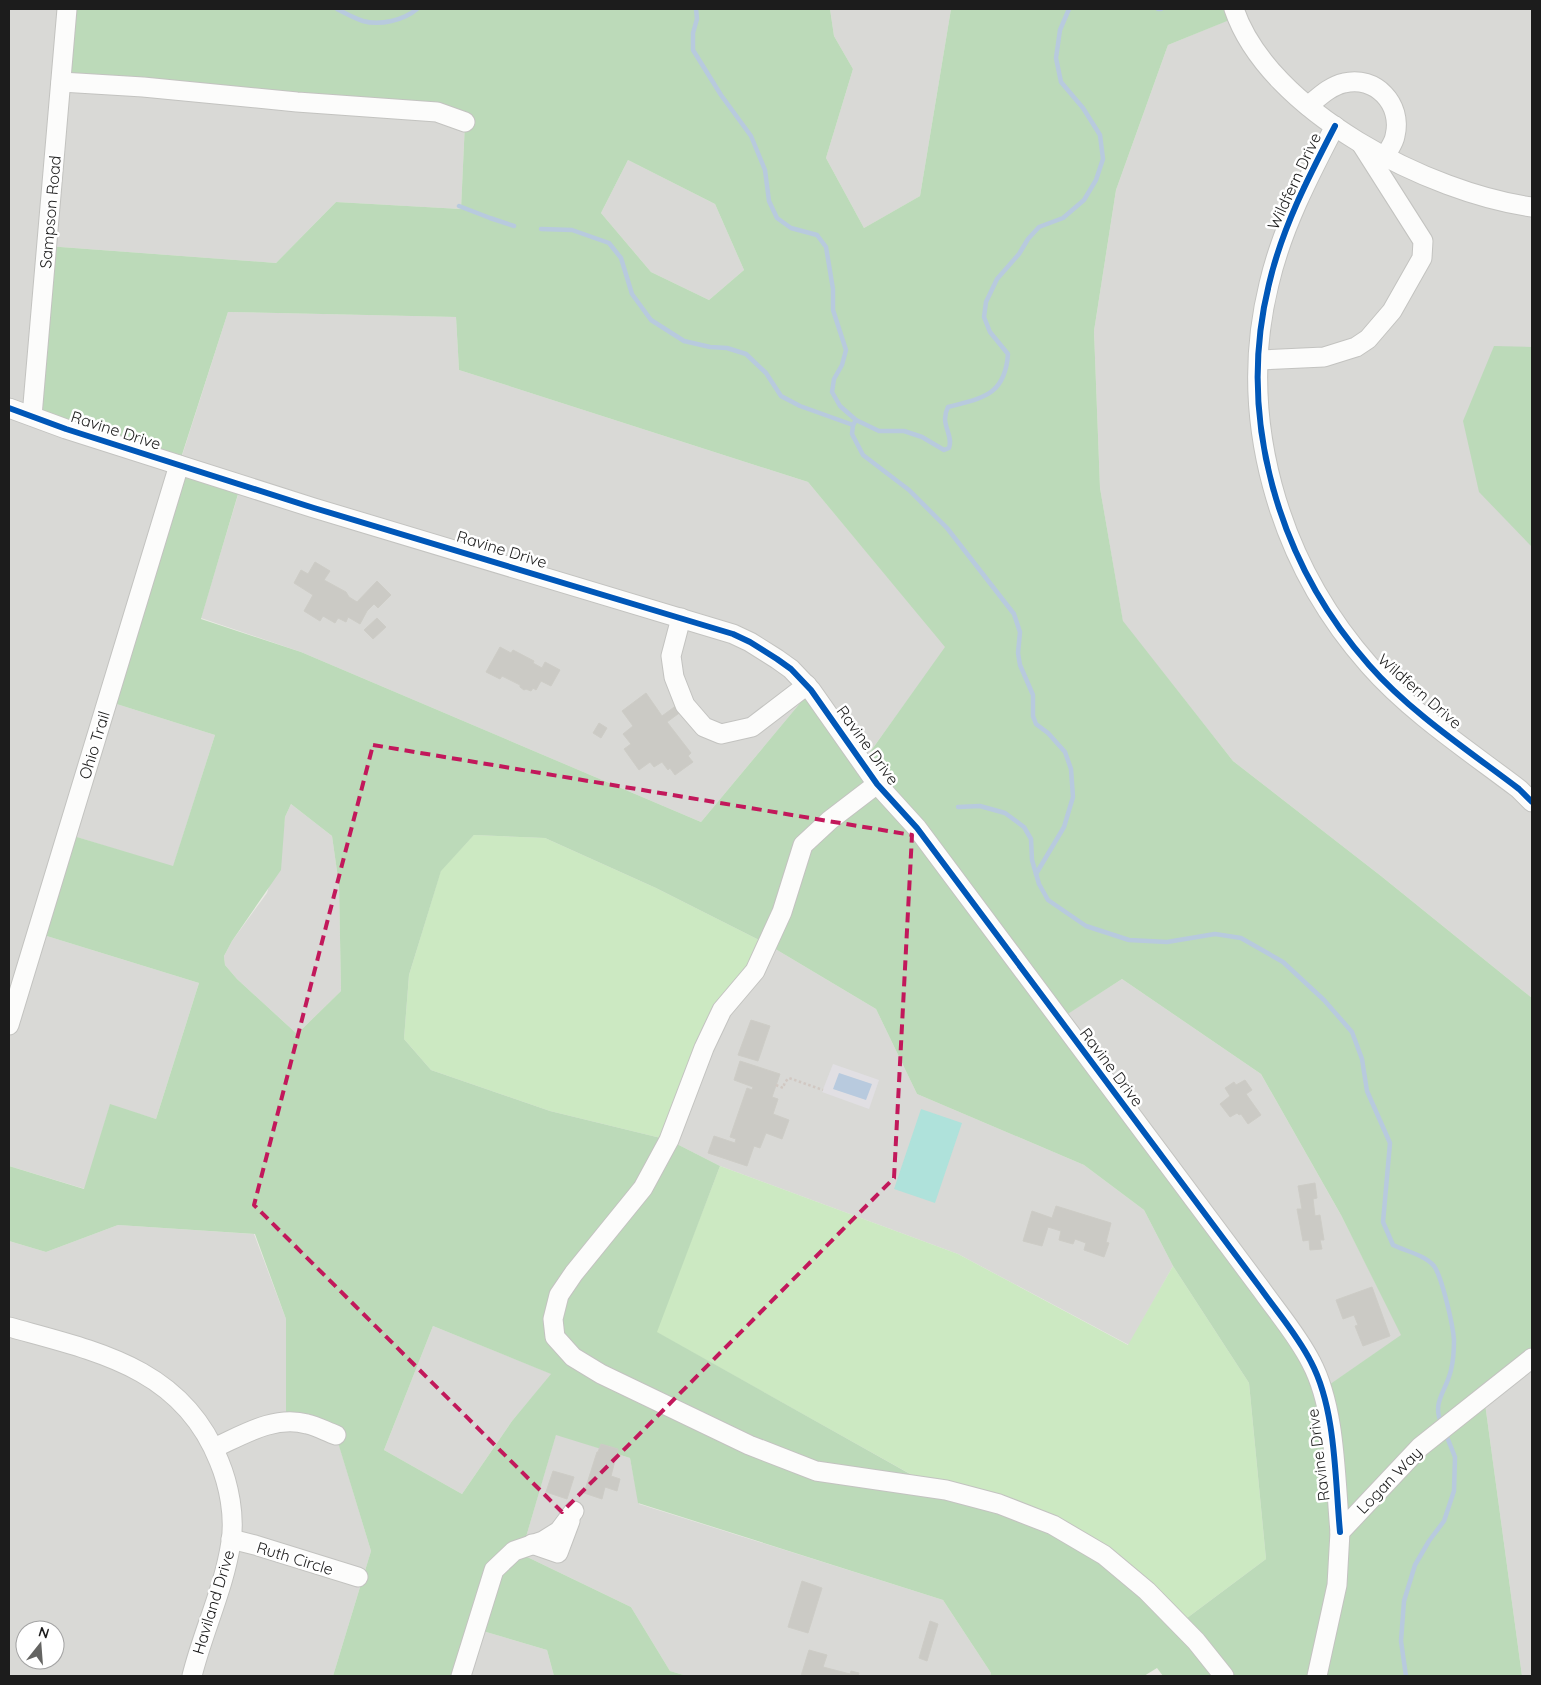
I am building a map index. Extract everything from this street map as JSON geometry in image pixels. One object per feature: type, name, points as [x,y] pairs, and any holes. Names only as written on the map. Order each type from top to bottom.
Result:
[{"type":"street","name":"Sampson Road","points":[[32,416],[67,9]]},
{"type":"street","points":[[1234,9],[1250,43],[1276,76],[1308,106],[1361,144],[1411,170],[1444,184],[1478,195],[1532,207]]},
{"type":"street","points":[[61,82],[143,87],[297,102],[437,112],[465,122]]},
{"type":"street","points":[[1308,106],[1328,90],[1344,83],[1365,82],[1384,93],[1393,107],[1397,124],[1395,137],[1385,156]]},
{"type":"street","name":"Wildfern Drive","points":[[1335,126],[1305,185],[1282,238],[1269,284],[1261,328],[1258,382],[1261,432],[1271,484],[1286,532],[1302,568],[1321,602],[1369,666],[1413,707],[1519,789],[1532,802]]},
{"type":"street","points":[[1259,360],[1324,356],[1356,347],[1368,339],[1392,311],[1422,258],[1423,241],[1361,144]]},
{"type":"street","name":"Ravine Drive","points":[[9,408],[179,465],[733,634],[778,659],[793,671],[806,685],[877,784],[917,828],[1255,1281],[1305,1352],[1316,1372],[1326,1403],[1332,1440],[1340,1532]]},
{"type":"street","name":"Ohio Trail","points":[[9,1025],[179,465]]},
{"type":"street","points":[[681,618],[671,656],[674,677],[685,705],[704,727],[721,734],[752,727],[806,685]]},
{"type":"street","points":[[877,784],[830,820],[803,845],[782,912],[755,970],[722,1010],[704,1048],[668,1140],[643,1188],[574,1273],[559,1295],[554,1319],[555,1337],[573,1357],[601,1374],[750,1445],[816,1471],[946,1490],[999,1504],[1053,1525],[1104,1555],[1147,1592],[1196,1641],[1224,1676]]},
{"type":"street","name":"Haviland Drive","points":[[9,1327],[113,1359],[140,1370],[180,1401],[203,1429],[214,1448],[223,1470],[228,1492],[231,1511],[231,1539],[226,1571],[198,1650],[192,1676]]},
{"type":"street","name":"Logan Way","points":[[1340,1532],[1420,1447],[1532,1358]]},
{"type":"street","points":[[214,1448],[256,1428],[286,1421],[307,1424],[336,1436]]},
{"type":"street","points":[[1317,1676],[1337,1586],[1340,1532]]},
{"type":"street","name":"Ruth Circle","points":[[231,1539],[358,1577]]},
{"type":"street","points":[[461,1676],[494,1570],[514,1551],[532,1544]]},
{"type":"path","points":[[776,1085],[783,1088],[789,1078],[823,1090]]},
{"type":"highlighted area","points":[[373,745],[912,835],[894,1178],[562,1512],[254,1205]]},
{"type":"shaded area","points":[[9,9],[67,9],[465,122],[461,209],[336,202],[276,263],[47,246],[179,465],[228,312],[456,317],[459,370],[808,482],[946,647],[862,763],[811,690],[701,822],[301,652],[201,618],[241,485],[107,701],[215,735],[173,867],[67,834],[37,933],[199,983],[156,1119],[110,1105],[85,1189],[9,1166]]},
{"type":"shaded area","points":[[830,9],[951,9],[920,196],[864,228],[826,158],[853,69],[834,36]]},
{"type":"shaded area","points":[[1234,9],[1532,9],[1532,998],[1381,876],[1233,761],[1123,622],[1100,488],[1094,331],[1116,190],[1168,45],[1236,17]]},
{"type":"shaded area","points":[[628,160],[715,204],[744,270],[709,300],[651,272],[601,213]]},
{"type":"shaded area","points":[[291,804],[332,836],[339,885],[341,991],[297,1034],[237,979],[225,965],[224,956],[232,941],[267,893],[282,841],[285,817]]},
{"type":"shaded area","points":[[767,944],[876,1009],[917,1094],[1084,1165],[1144,1210],[1173,1266],[1129,1345],[958,1254],[720,1166],[669,1140],[704,1048]]},
{"type":"shaded area","points":[[1122,979],[1261,1074],[1341,1215],[1402,1335],[1322,1390],[1059,1019]]},
{"type":"shaded area","points":[[833,1064],[879,1080],[869,1109],[822,1092]]},
{"type":"shaded area","points":[[839,1073],[872,1084],[866,1100],[833,1089]]},
{"type":"shaded area","points":[[921,1109],[962,1123],[935,1203],[894,1189]]},
{"type":"shaded area","points":[[118,1225],[254,1234],[286,1319],[286,1420],[336,1435],[371,1551],[333,1676],[9,1676],[9,1241],[46,1252]]},
{"type":"shaded area","points":[[433,1326],[552,1374],[512,1421],[462,1494],[384,1450]]},
{"type":"shaded area","points":[[1532,1358],[1532,1676],[1522,1676],[1484,1396]]},
{"type":"shaded area","points":[[556,1434],[630,1458],[639,1504],[943,1600],[991,1673],[990,1676],[687,1676],[670,1671],[631,1607],[521,1554]]},
{"type":"shaded area","points":[[476,1629],[547,1650],[554,1676],[461,1676]]},
{"type":"green space","points":[[67,9],[830,9],[834,36],[853,69],[826,158],[864,228],[920,196],[951,9],[1234,9],[1237,17],[1168,45],[1116,190],[1094,331],[1100,488],[1123,621],[1233,761],[1381,876],[1532,998],[1532,1358],[1484,1396],[1522,1676],[1163,1676],[1157,1668],[1144,1676],[990,1676],[991,1673],[943,1600],[638,1503],[630,1458],[556,1435],[521,1554],[631,1607],[670,1671],[687,1676],[554,1676],[547,1650],[476,1629],[461,1676],[333,1676],[371,1551],[336,1436],[286,1421],[286,1319],[255,1234],[118,1225],[46,1252],[9,1241],[9,1166],[84,1189],[110,1104],[156,1119],[199,983],[37,933],[67,834],[173,866],[215,735],[107,701],[179,465],[32,416],[47,246],[276,263],[336,202],[461,209],[465,122],[61,82]],"holes":[[[628,160],[715,204],[744,270],[709,300],[651,272],[601,213]],[[228,312],[456,317],[459,370],[808,482],[945,647],[863,762],[811,690],[701,822],[301,652],[201,619],[241,484],[179,464]],[[291,804],[332,836],[339,885],[341,991],[297,1034],[237,979],[225,965],[224,956],[232,941],[281,870],[285,817]],[[474,835],[545,838],[656,888],[767,944],[876,1009],[917,1094],[1084,1165],[1144,1210],[1173,1266],[1249,1383],[1266,1559],[1179,1624],[1053,1525],[935,1488],[657,1332],[720,1166],[669,1140],[550,1111],[431,1070],[404,1039],[409,975],[441,871]],[[1122,979],[1261,1074],[1341,1215],[1401,1335],[1323,1389],[1060,1019]],[[433,1326],[551,1374],[512,1421],[462,1494],[384,1450]]]},
{"type":"green space","points":[[1494,346],[1532,347],[1532,547],[1479,492],[1463,421]]},
{"type":"green space","points":[[474,835],[545,838],[656,888],[767,944],[722,1010],[669,1140],[550,1111],[431,1070],[404,1039],[409,975],[441,870]]},
{"type":"green space","points":[[720,1166],[958,1254],[1128,1345],[1173,1266],[1249,1383],[1266,1559],[1179,1624],[656,1332]]},
{"type":"building","points":[[315,562],[330,571],[324,580],[346,592],[349,597],[357,602],[377,581],[391,595],[378,608],[374,604],[367,611],[360,624],[348,617],[346,622],[338,618],[335,623],[323,616],[320,621],[304,611],[313,595],[294,583],[301,570],[308,574]]},
{"type":"building","points":[[377,618],[386,627],[373,639],[364,630]]},
{"type":"building","points":[[500,647],[511,653],[513,650],[534,661],[533,663],[542,668],[545,662],[560,670],[551,686],[541,681],[536,690],[533,688],[531,691],[524,690],[520,685],[502,676],[500,679],[486,672]]},
{"type":"building","points":[[646,693],[662,716],[677,705],[682,711],[667,722],[691,753],[688,756],[693,762],[675,775],[662,762],[654,767],[650,762],[639,770],[624,749],[631,744],[623,734],[633,726],[622,711]]},
{"type":"building","points":[[599,723],[607,728],[601,738],[593,733]]},
{"type":"building","points":[[751,1020],[770,1026],[758,1061],[738,1055]]},
{"type":"building","points":[[740,1061],[780,1074],[772,1097],[778,1099],[773,1114],[789,1120],[782,1139],[766,1133],[760,1148],[754,1146],[747,1166],[708,1153],[714,1136],[735,1143],[736,1139],[730,1137],[747,1088],[752,1090],[753,1087],[734,1080]]},
{"type":"building","points":[[1245,1080],[1252,1090],[1246,1094],[1261,1115],[1248,1124],[1241,1114],[1237,1113],[1230,1117],[1220,1104],[1230,1096],[1225,1088],[1234,1082],[1236,1085]]},
{"type":"building","points":[[1315,1183],[1317,1198],[1313,1199],[1315,1216],[1320,1215],[1324,1240],[1320,1240],[1322,1249],[1310,1250],[1309,1240],[1303,1241],[1297,1209],[1302,1209],[1298,1186]]},
{"type":"building","points":[[1056,1206],[1111,1223],[1106,1242],[1109,1243],[1104,1257],[1084,1250],[1086,1243],[1075,1239],[1073,1244],[1059,1240],[1061,1231],[1048,1227],[1042,1246],[1023,1241],[1032,1211],[1052,1218]]},
{"type":"building","points":[[1372,1287],[1390,1336],[1363,1346],[1355,1326],[1358,1325],[1354,1315],[1343,1319],[1336,1300]]},
{"type":"building","points":[[601,1444],[618,1449],[611,1476],[620,1479],[617,1491],[605,1487],[602,1499],[584,1493]]},
{"type":"building","points":[[553,1471],[574,1477],[567,1499],[546,1492]]},
{"type":"building","points":[[802,1581],[822,1588],[808,1633],[788,1627]]},
{"type":"building","points":[[930,1621],[938,1624],[927,1661],[919,1658]]},
{"type":"building","points":[[809,1650],[827,1655],[823,1667],[850,1674],[851,1671],[859,1673],[858,1676],[801,1676]]},
{"type":"waterway","points":[[337,9],[363,21],[377,23],[399,19],[417,9]]},
{"type":"waterway","points":[[696,9],[697,19],[693,33],[693,50],[721,95],[751,136],[765,170],[769,201],[777,218],[791,228],[817,235],[826,247],[833,289],[833,310],[846,350],[842,365],[834,379],[832,392],[840,406],[856,420],[853,425],[852,434],[863,455],[909,490],[947,528],[1014,614],[1020,632],[1018,653],[1020,665],[1033,695],[1033,716],[1036,724],[1048,733],[1065,752],[1071,769],[1073,797],[1064,827],[1036,874]]},
{"type":"waterway","points":[[856,420],[879,431],[904,431],[922,437],[944,450],[949,448],[950,443],[945,419],[948,407],[971,401],[990,393],[1002,379],[1008,354],[990,332],[984,317],[986,302],[997,279],[1039,227],[1063,218],[1084,200],[1096,180],[1103,159],[1100,135],[1083,108],[1061,82],[1056,58],[1060,30],[1069,9]]},
{"type":"waterway","points":[[459,206],[514,226]]},
{"type":"waterway","points":[[541,229],[572,230],[609,243],[621,258],[632,294],[651,320],[684,341],[710,347],[727,348],[746,354],[766,373],[781,396],[800,406],[853,425]]},
{"type":"waterway","points":[[958,807],[980,806],[1005,813],[1024,827],[1031,839],[1032,860],[1039,884],[1048,900],[1086,926],[1129,940],[1167,942],[1215,934],[1241,938],[1283,962],[1324,1000],[1352,1032],[1362,1059],[1367,1091],[1390,1143],[1383,1222],[1393,1245],[1420,1256],[1434,1266],[1444,1290],[1453,1333],[1454,1351],[1449,1378],[1439,1403],[1438,1410],[1442,1425]]},
{"type":"waterway","points":[[1406,1676],[1401,1641],[1404,1601],[1415,1565],[1429,1541],[1444,1521],[1454,1491],[1455,1457],[1445,1432]]},
{"type":"cycle path","points":[[1335,126],[1306,183],[1281,243],[1269,284],[1260,335],[1258,386],[1262,436],[1272,486],[1289,535],[1310,581],[1337,625],[1369,665],[1421,715],[1519,789],[1532,802]]},
{"type":"cycle path","points":[[9,408],[66,429],[314,508],[733,634],[750,642],[791,669],[811,690],[877,784],[917,828],[1300,1343],[1319,1381],[1330,1422],[1340,1532]]}]
